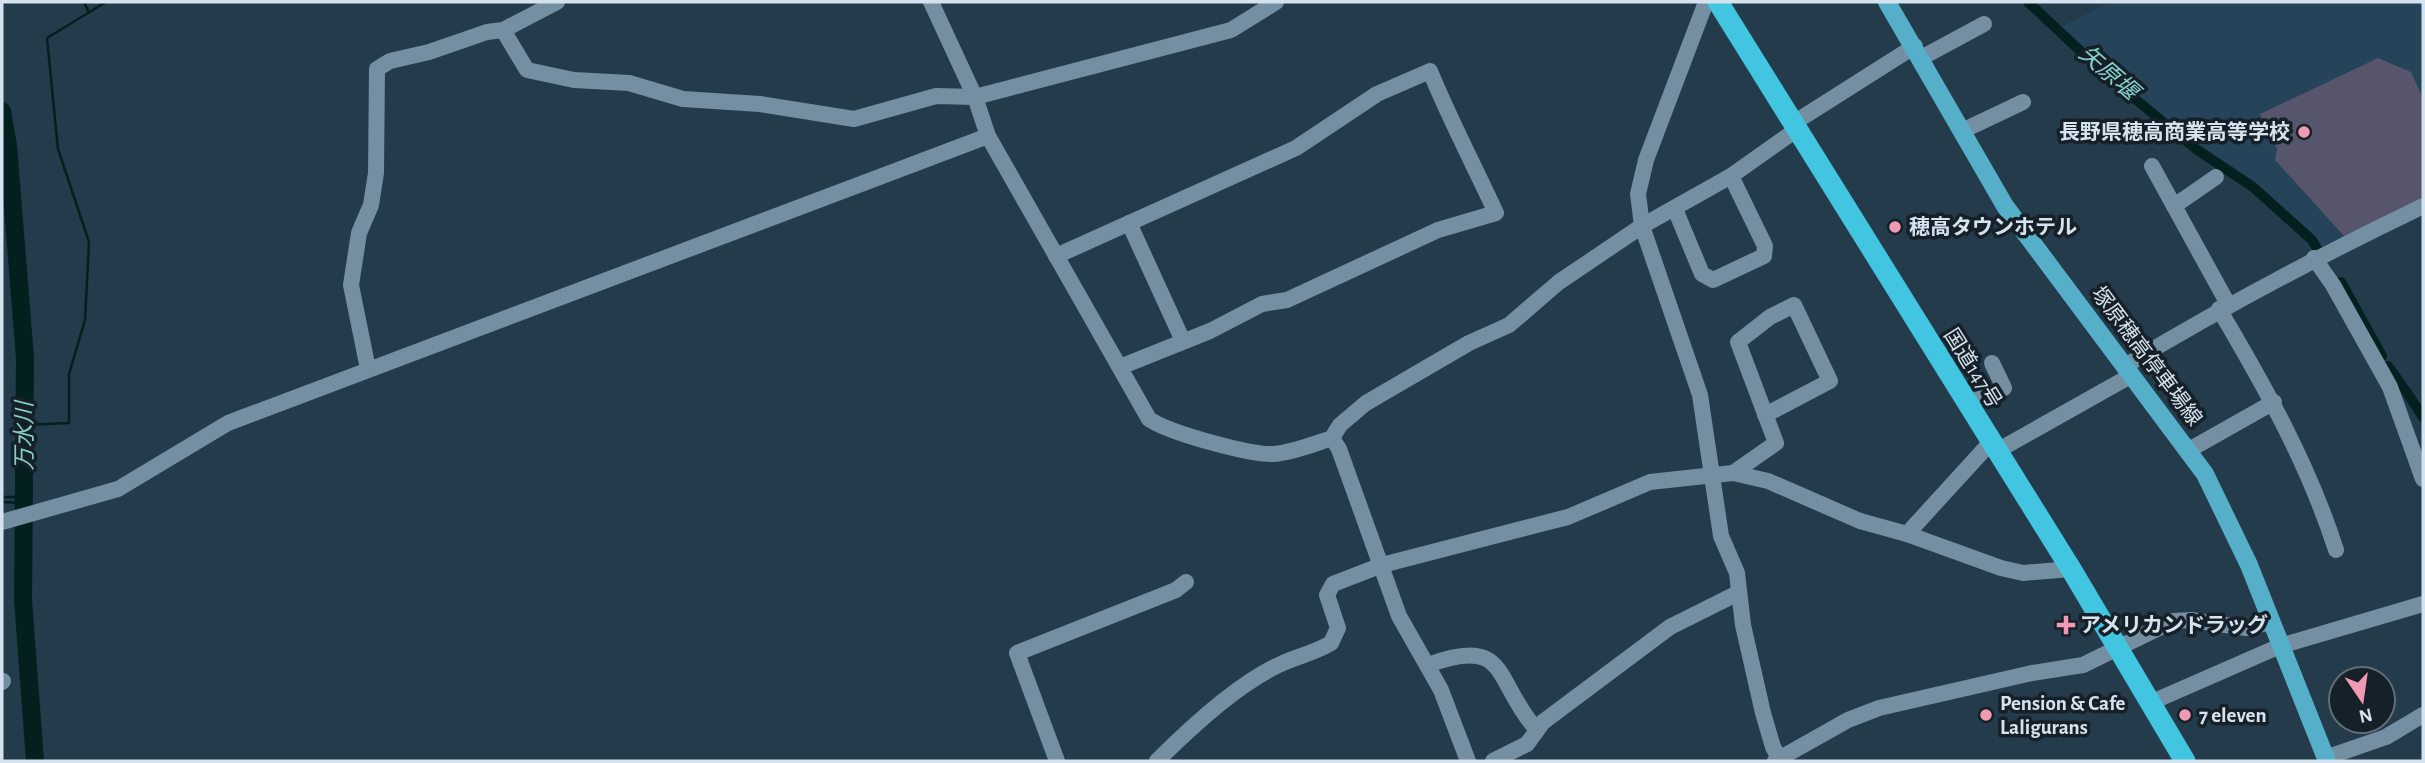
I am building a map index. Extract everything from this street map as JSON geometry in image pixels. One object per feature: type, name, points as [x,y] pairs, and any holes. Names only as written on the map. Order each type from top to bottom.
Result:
[{"type":"highway","name":"国道147号","points":[[1718,2],[2071,569],[2185,761]]},
{"type":"main road","name":"塚原穂高停車場線","points":[[1887,2],[2006,206],[2189,450],[2221,504],[2326,760]]},
{"type":"street","points":[[368,369],[351,285],[359,233],[371,205],[376,173],[377,69],[390,61],[429,52],[487,32],[503,30],[558,2]]},
{"type":"street","points":[[931,2],[975,97],[992,141],[1149,419],[1167,428],[1258,453],[1276,454],[1332,438],[1352,413],[1469,343],[1509,325],[1559,282],[1643,226],[1731,176],[1794,127],[1918,52],[1984,24]]},
{"type":"street","points":[[503,30],[527,70],[574,80],[629,83],[683,99],[760,104],[855,119],[936,96],[975,97],[1231,30],[1276,2]]},
{"type":"street","points":[[1706,2],[1646,160],[1638,194],[1643,226],[1700,395],[1721,536],[1737,573],[1738,593],[1763,713],[1778,760],[1848,720],[1879,708],[2032,673],[2083,666],[2173,621],[2191,620],[2246,628],[2271,622]]},
{"type":"street","points":[[1056,256],[1296,148],[1377,94],[1430,71],[1453,128],[1462,140],[1496,213],[1438,230],[1287,300],[1262,304],[1210,331],[1119,367]]},
{"type":"street","points":[[1962,131],[2023,102]]},
{"type":"street","points":[[2,522],[118,489],[228,423],[368,369],[992,141]]},
{"type":"street","points":[[2152,166],[2317,491],[2336,550]]},
{"type":"street","points":[[1675,209],[1702,274],[1713,280],[1764,256],[1765,246],[1731,176]]},
{"type":"street","points":[[2174,206],[2216,177]]},
{"type":"street","points":[[1907,534],[1994,446],[2129,370],[2223,307],[2314,258],[2423,206]]},
{"type":"street","points":[[1129,223],[1183,341]]},
{"type":"street","points":[[2314,258],[2333,285],[2389,387],[2423,479]]},
{"type":"street","points":[[1157,761],[1189,729],[1251,683],[1280,664],[1331,643],[1338,628],[1327,595],[1328,589],[1382,565],[1568,517],[1650,482],[1733,472],[1776,443],[1765,415],[1738,342],[1770,317],[1794,305],[1829,380],[1765,415]]},
{"type":"street","points":[[1968,404],[2004,388],[1992,363]]},
{"type":"street","points":[[2189,450],[2274,402]]},
{"type":"street","points":[[1332,438],[1399,615],[1428,665],[1468,761]]},
{"type":"street","points":[[1733,472],[1768,481],[1860,521],[2023,573],[2071,569]]},
{"type":"street","points":[[1057,761],[1017,653],[1176,590],[1186,582]]},
{"type":"street","points":[[1493,761],[1527,744],[1543,722],[1670,627],[1738,593]]},
{"type":"street","points":[[2152,702],[2280,646],[2423,604]]},
{"type":"street","points":[[1428,665],[1451,656],[1486,656],[1537,730]]},
{"type":"street","points":[[2326,760],[2386,737],[2423,715]]},
{"type":"shaded area","name":"長野県穂高商業高等学校","points":[[2111,2],[2423,2],[2423,197],[2321,247],[2249,181],[2199,146],[2108,73],[2061,27]]},
{"type":"shaded area","points":[[2378,58],[2411,72],[2423,98],[2423,197],[2344,236],[2275,160],[2277,149],[2260,114]]},
{"type":"waterway","points":[[84,2],[88,11]]},
{"type":"waterway","points":[[24,425],[69,423],[69,374],[85,320],[89,242],[58,149],[47,38],[106,2]]},
{"type":"waterway","name":"矢原堰","points":[[2028,2],[2106,75],[2196,149],[2253,187],[2312,240],[2318,250]]},
{"type":"waterway","name":"万水川","points":[[2,111],[8,146],[25,358],[23,600],[35,761]]},
{"type":"waterway","name":"矢原堰","points":[[2341,282],[2382,356]]},
{"type":"waterway","name":"矢原堰","points":[[2388,366],[2403,387]]},
{"type":"waterway","name":"矢原堰","points":[[2406,391],[2423,417]]},
{"type":"waterway","points":[[2,497],[23,497]]},
{"type":"waterway","points":[[2,502],[23,503]]},
{"type":"place","name":"長野県穂高商業高等学校","points":[[2304,132]]},
{"type":"place","name":"穂高タウンホテル","points":[[1895,227]]},
{"type":"place","name":"アメリカンドラッグ","points":[[2066,625]]},
{"type":"place","name":"Pension & Cafe Laligurans","points":[[1986,715]]},
{"type":"place","name":"7 eleven","points":[[2185,715]]}]
